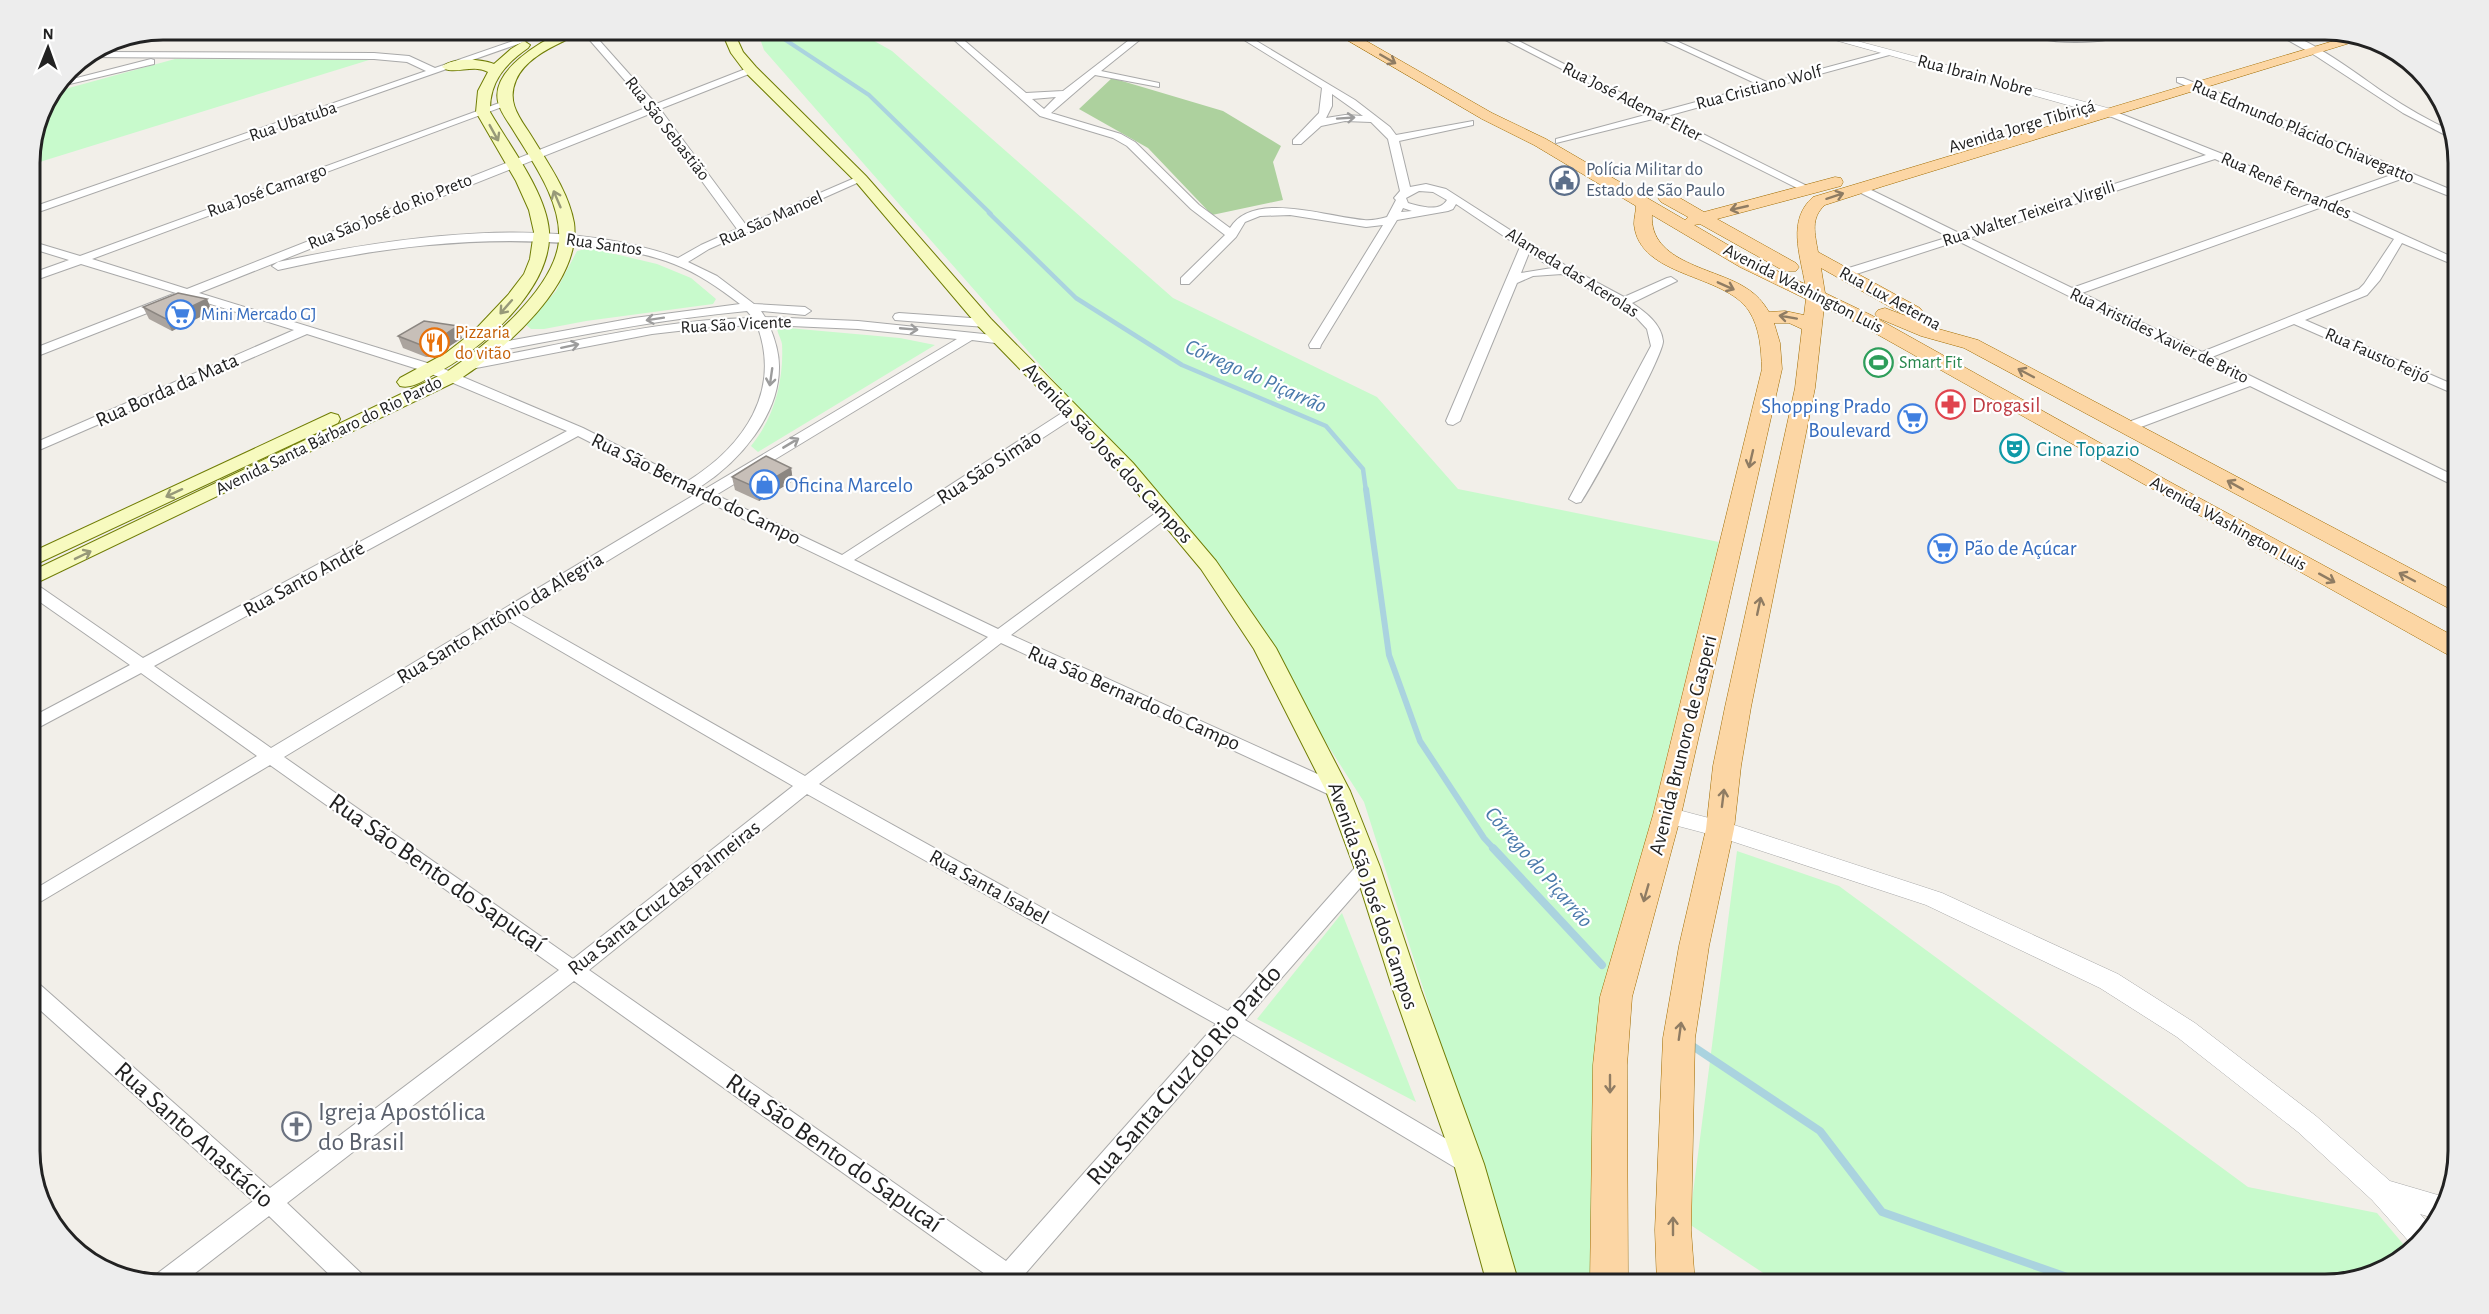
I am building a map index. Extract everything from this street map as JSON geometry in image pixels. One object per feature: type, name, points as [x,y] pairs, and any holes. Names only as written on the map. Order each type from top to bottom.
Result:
[{"type":"main road","points":[[483,112],[484,89],[494,70],[524,45],[534,40]]},
{"type":"main road","points":[[505,104],[506,85],[528,56],[553,40]]},
{"type":"main road","name":"Avenida São José dos Campos","points":[[731,40],[737,53],[751,70],[861,179],[977,330],[1003,340],[1074,412],[1166,512],[1209,565],[1265,648],[1338,791],[1367,867],[1407,990],[1469,1164],[1500,1274]]},
{"type":"main road","name":"Avenida Washington Luis","points":[[1354,40],[1487,116],[1540,142],[1645,202],[1814,307],[1864,319],[2448,644]]},
{"type":"main road","name":"Avenida Washington Luis","points":[[1383,40],[1560,141],[1791,267],[1814,307],[1904,324],[1971,344],[2448,598]]},
{"type":"main road","name":"Avenida Jorge Tibiriçá","points":[[1703,218],[1770,201],[2092,106],[2188,83],[2324,40]]},
{"type":"main road","name":"Avenida Jorge Tibiriçá","points":[[2307,47],[2337,42]]},
{"type":"main road","points":[[442,69],[478,65],[494,70]]},
{"type":"main road","name":"Avenida Jorge Tibiriçá","points":[[1804,224],[1810,209],[1819,201],[2111,113],[2188,83]]},
{"type":"main road","name":"Avenida Santa Bárbaro do Rio Pardo","points":[[41,575],[451,377],[471,365],[518,323],[542,293],[562,256],[566,239],[566,224],[534,155],[505,104]]},
{"type":"main road","name":"Avenida Santa Bárbaro do Rio Pardo","points":[[41,556],[432,369],[476,339],[512,299],[537,262],[541,237],[540,223],[534,205],[483,112]]},
{"type":"main road","points":[[1770,201],[1791,211],[1804,224]]},
{"type":"main road","name":"Avenida Brunoro de Gasperi","points":[[1610,1274],[1610,1065],[1616,997],[1667,815],[1772,369],[1771,345],[1764,321],[1746,296],[1681,266],[1672,270],[1645,237],[1642,214],[1645,202]]},
{"type":"main road","points":[[1672,270],[1663,238],[1667,229],[1703,218]]},
{"type":"main road","name":"Avenida Brunoro de Gasperi","points":[[1675,1274],[1672,1230],[1679,1038],[1694,946],[1720,829],[1727,766],[1738,707],[1805,388],[1814,307],[1804,224]]},
{"type":"main road","points":[[1700,237],[1772,270],[1784,271],[1791,267]]},
{"type":"main road","name":"Rua Lux Aeterna","points":[[1809,254],[1971,344]]},
{"type":"main road","points":[[1764,321],[1766,318],[1785,316],[1801,320],[1814,307]]},
{"type":"main road","points":[[2039,418],[2040,411],[2050,405],[2081,403]]},
{"type":"street","name":"Rua Ubatuba","points":[[41,208],[526,40]]},
{"type":"street","name":"Rua São Sebastião","points":[[594,40],[653,107],[745,231]]},
{"type":"street","points":[[959,40],[1044,114],[1117,136],[1131,144],[1196,207],[1232,235]]},
{"type":"street","points":[[1044,114],[1065,94],[1135,40]]},
{"type":"street","points":[[1248,40],[1352,102],[1374,119],[1393,139],[1400,160],[1403,197],[1409,208],[1425,211]]},
{"type":"street","name":"Rua José Ademar Elter","points":[[1510,40],[1807,190]]},
{"type":"street","points":[[1667,40],[1768,86]]},
{"type":"street","name":"Rua Ibrain Nobre","points":[[1839,40],[2092,106],[2111,113]]},
{"type":"street","points":[[2293,40],[2415,117],[2444,132]]},
{"type":"street","name":"Rua Cristiano Wolf","points":[[1560,141],[1888,54]]},
{"type":"street","points":[[106,55],[374,56],[409,59],[442,69]]},
{"type":"street","points":[[75,79],[138,56]]},
{"type":"street","points":[[74,81],[170,56]]},
{"type":"street","name":"Rua São José do Rio Preto","points":[[41,351],[751,70]]},
{"type":"street","points":[[1094,72],[1156,85]]},
{"type":"street","name":"Rua Edmundo Plácido Chiavegatto","points":[[2188,83],[2448,192]]},
{"type":"street","points":[[1297,142],[1318,123],[1329,102],[1328,88]]},
{"type":"street","points":[[1023,96],[1065,94]]},
{"type":"street","name":"Rua José Camargo","points":[[41,274],[505,104]]},
{"type":"street","name":"Rua Renê Fernandes","points":[[2111,113],[2216,155],[2448,259]]},
{"type":"street","points":[[1318,123],[1345,118],[1374,119]]},
{"type":"street","points":[[1393,139],[1469,123]]},
{"type":"street","name":"Rua Walter Teixeira Virgili","points":[[1843,273],[2216,155]]},
{"type":"street","name":"Alameda das Acerolas","points":[[1400,160],[1415,174],[1480,213],[1526,246],[1623,302],[1652,327],[1657,335],[1657,345],[1623,414],[1575,499]]},
{"type":"street","points":[[2071,293],[2404,174]]},
{"type":"street","name":"Rua São Manoel","points":[[681,261],[705,248],[861,179]]},
{"type":"street","points":[[1315,345],[1384,235],[1403,197],[1424,188],[1447,194],[1453,203],[1444,209]]},
{"type":"street","name":"Rua Aristides Xavier de Brito","points":[[1859,188],[2448,477]]},
{"type":"street","name":"Alameda das Acerolas","points":[[1366,224],[1444,209],[1480,213]]},
{"type":"street","points":[[1185,281],[1232,235],[1241,220],[1258,213],[1290,212],[1366,224],[1384,235]]},
{"type":"street","name":"Rua Santos","points":[[228,278],[301,261],[403,242],[474,237],[566,239],[626,246],[681,261],[723,286],[750,307],[761,321],[772,355],[773,372],[763,404],[743,442],[723,464],[689,487]]},
{"type":"street","points":[[2201,357],[2363,292],[2375,281],[2387,255],[2400,238]]},
{"type":"street","points":[[1453,421],[1526,246]]},
{"type":"street","name":"Rua São Bernardo do Campo","points":[[41,247],[303,331],[432,369],[578,431],[705,495],[1001,637],[1338,791]]},
{"type":"street","points":[[1510,281],[1531,273],[1565,270]]},
{"type":"street","points":[[1623,302],[1672,270]]},
{"type":"street","name":"Rua São Vicente","points":[[492,348],[681,315],[750,307],[977,330]]},
{"type":"street","name":"Rua Fausto Feijó","points":[[2296,320],[2448,387]]},
{"type":"street","name":"Rua São Vicente","points":[[471,365],[616,337],[711,324],[761,321],[824,322],[977,330]]},
{"type":"street","name":"Rua Santo Antônio da Alegria","points":[[41,894],[977,330]]},
{"type":"street","name":"Rua Borda da Mata","points":[[41,445],[303,331]]},
{"type":"street","points":[[2128,427],[2252,381]]},
{"type":"street","name":"Rua São Simão","points":[[844,560],[1074,412]]},
{"type":"street","name":"Rua Santo André","points":[[41,720],[578,431]]},
{"type":"street","name":"Rua Santa Cruz das Palmeiras","points":[[175,1274],[574,970],[806,785],[1067,584],[1166,512]]},
{"type":"street","name":"Rua São Bento do Sapucaí","points":[[41,595],[574,970],[999,1274]]},
{"type":"street","name":"Rua Santa Isabel","points":[[507,613],[806,785],[1230,1022],[1469,1164]]},
{"type":"street","points":[[1667,815],[1720,829],[1934,899],[2109,981],[2186,1030],[2307,1124],[2382,1191],[2418,1231]]},
{"type":"street","name":"Rua Santa Cruz do Rio Pardo","points":[[1015,1274],[1230,1022],[1367,867]]},
{"type":"street","name":"Rua Santo Anastácio","points":[[41,998],[270,1202],[346,1274]]},
{"type":"street","points":[[2382,1191],[2435,1206]]},
{"type":"green space","points":[[760,40],[873,40],[892,51],[1173,298],[1377,397],[1458,489],[1719,542],[1604,1014],[1596,1274],[1514,1274],[1364,802],[1214,567],[1169,512],[764,50]]},
{"type":"green space","points":[[175,59],[369,60],[41,162],[43,140],[50,117],[66,89]]},
{"type":"green space","points":[[1112,78],[1223,111],[1281,146],[1273,162],[1283,200],[1212,215],[1148,148],[1079,109]]},
{"type":"green space","points":[[590,248],[657,264],[691,278],[716,299],[713,304],[531,329],[526,325],[556,291],[577,251]]},
{"type":"green space","points":[[777,327],[900,338],[935,345],[758,452],[751,446],[771,411],[781,372],[782,344]]},
{"type":"green space","points":[[1737,851],[1839,886],[2248,1187],[2377,1213],[2404,1245],[2394,1253],[2372,1264],[2325,1274],[1765,1274],[1689,1224]]},
{"type":"green space","points":[[1342,913],[1416,1102],[1257,1019]]},
{"type":"building","points":[[178,293],[207,299],[166,319],[143,307]]},
{"type":"building","points":[[424,321],[458,326],[429,345],[421,345],[398,336]]},
{"type":"building","points":[[766,456],[791,468],[757,488],[732,477]]},
{"type":"waterway","name":"Córrego do Piçarrão","points":[[786,40],[869,95],[991,214]]},
{"type":"waterway","name":"Córrego do Piçarrão","points":[[989,213],[1076,298],[1182,365],[1326,426],[1363,469],[1366,491]]},
{"type":"waterway","name":"Córrego do Piçarrão","points":[[1366,489],[1389,655],[1420,741],[1484,838],[1495,850]]},
{"type":"waterway","name":"Córrego do Piçarrão","points":[[1493,848],[1602,965]]},
{"type":"waterway","name":"Córrego do Piçarrão","points":[[1694,1047],[1820,1131],[1882,1212],[2059,1274]]},
{"type":"place","name":"Polícia Militar do Estado de São Paulo","points":[[1565,180]]},
{"type":"place","name":"Mini Mercado GJ","points":[[180,315]]},
{"type":"place","name":"Pizzaria do vitão","points":[[434,343]]},
{"type":"place","name":"Smart Fit","points":[[1878,363]]},
{"type":"place","name":"Drogasil","points":[[1951,405]]},
{"type":"place","name":"Shopping Prado Boulevard","points":[[1912,418]]},
{"type":"place","name":"Cine Topazio","points":[[2015,449]]},
{"type":"place","name":"Oficina Marcelo","points":[[764,485]]},
{"type":"place","name":"Pão de Açúcar","points":[[1943,548]]},
{"type":"place","name":"Igreja Apostólica do Brasil","points":[[297,1127]]}]
